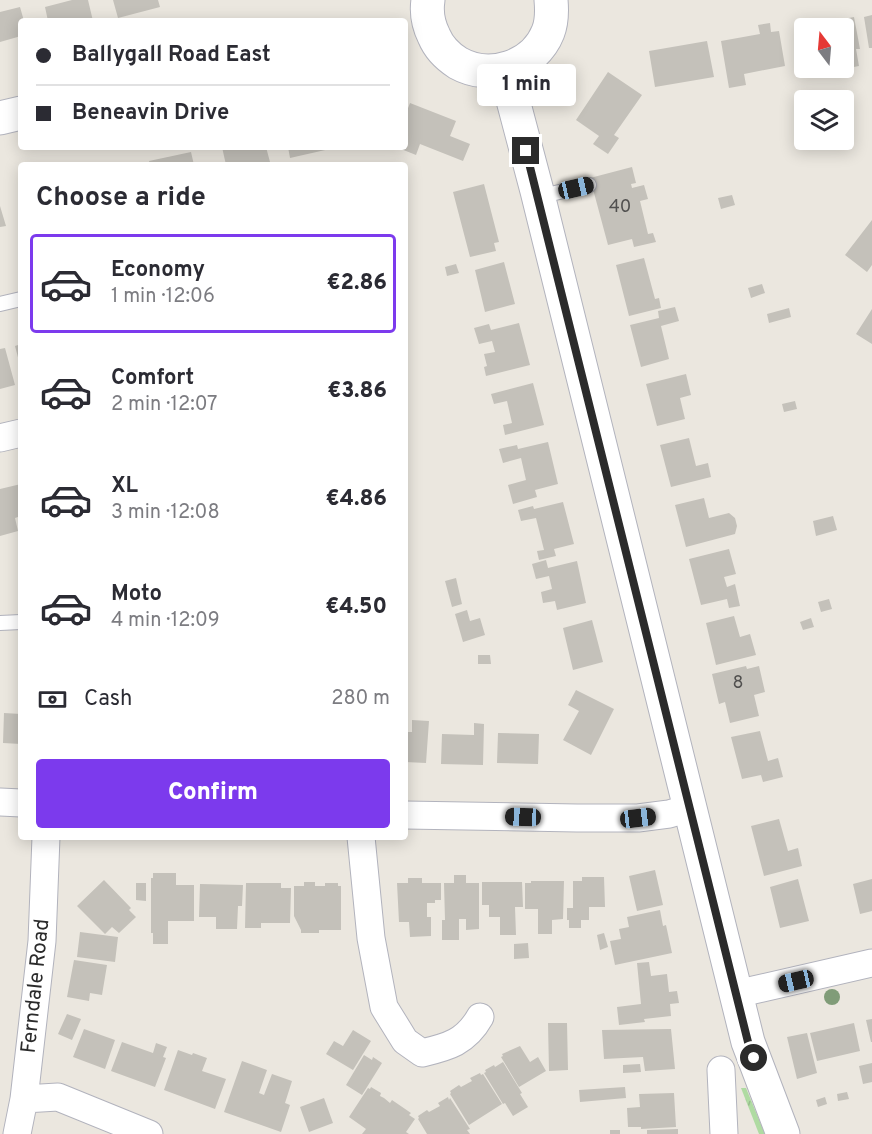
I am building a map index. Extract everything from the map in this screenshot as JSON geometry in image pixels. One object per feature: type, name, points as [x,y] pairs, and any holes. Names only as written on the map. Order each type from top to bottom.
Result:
[{"type":"street","points":[[420,17],[450,58],[466,67],[486,72],[505,70],[523,62],[538,49],[548,32],[552,13],[551,0]]},
{"type":"street","points":[[505,70],[748,1042],[783,1134]]},
{"type":"street","points":[[0,118],[18,114]]},
{"type":"street","points":[[0,438],[18,434]]},
{"type":"street","points":[[0,802],[18,803]]},
{"type":"street","points":[[408,815],[638,818],[669,814],[690,808]]},
{"type":"street","name":"Ferndale Road","points":[[17,1134],[24,1099],[42,941],[46,840]]},
{"type":"street","points":[[361,840],[371,938],[384,1007],[405,1041],[422,1053],[440,1049],[459,1042],[473,1029],[480,1017]]},
{"type":"street","points":[[736,994],[872,963]]},
{"type":"street","points":[[721,1070],[724,1134]]},
{"type":"street","points":[[24,1099],[58,1097],[149,1134]]},
{"type":"lane","points":[[538,197],[589,185]]},
{"type":"lane","points":[[0,304],[18,300]]},
{"type":"lane","points":[[0,623],[18,622]]},
{"type":"green space","points":[[741,1088],[746,1088],[765,1134],[759,1134]]},
{"type":"building","points":[[72,0],[88,0],[92,18],[47,18],[45,7]]},
{"type":"building","points":[[113,0],[158,0],[160,7],[118,18]]},
{"type":"building","points":[[20,7],[23,18],[18,18],[18,37],[0,42],[0,12]]},
{"type":"building","points":[[872,15],[872,48],[869,48],[864,17]]},
{"type":"building","points":[[854,17],[860,49],[856,49],[859,66],[854,67],[854,18],[849,18]]},
{"type":"building","points":[[770,23],[771,32],[779,31],[785,66],[744,74],[746,85],[729,88],[721,41],[760,34],[758,25]]},
{"type":"building","points":[[707,41],[714,77],[655,87],[649,51]]},
{"type":"building","points":[[608,72],[642,95],[614,135],[619,138],[608,154],[593,144],[599,136],[576,120]]},
{"type":"building","points":[[410,103],[456,121],[450,136],[470,144],[463,161],[420,144],[416,155],[404,150],[408,150]]},
{"type":"building","points":[[223,150],[267,150],[270,162],[225,162]]},
{"type":"building","points":[[289,150],[325,150],[290,158]]},
{"type":"building","points":[[191,152],[193,162],[149,162]]},
{"type":"building","points":[[632,167],[636,183],[631,184],[632,188],[644,185],[648,199],[640,201],[648,234],[653,233],[656,242],[634,247],[632,239],[608,245],[590,178]]},
{"type":"building","points":[[484,184],[499,242],[494,243],[496,251],[470,257],[453,192]]},
{"type":"building","points":[[732,195],[735,205],[721,209],[718,198]]},
{"type":"building","points":[[0,206],[6,226],[0,227]]},
{"type":"building","points":[[872,220],[872,265],[867,272],[845,255]]},
{"type":"building","points":[[644,258],[655,299],[659,298],[661,308],[629,316],[616,265]]},
{"type":"building","points":[[504,262],[515,304],[485,312],[475,270]]},
{"type":"building","points":[[456,264],[459,273],[447,276],[445,267]]},
{"type":"building","points":[[762,284],[765,293],[751,298],[748,288]]},
{"type":"building","points":[[675,307],[679,321],[661,326],[669,359],[641,367],[630,325],[659,318],[658,311]]},
{"type":"building","points":[[789,308],[791,317],[769,323],[767,314]]},
{"type":"building","points":[[872,309],[872,344],[856,334]]},
{"type":"building","points":[[519,323],[530,365],[486,376],[484,367],[487,366],[484,354],[495,352],[492,341],[479,344],[474,328],[489,324],[491,330]]},
{"type":"building","points":[[5,348],[15,385],[0,389],[0,349]]},
{"type":"building","points":[[686,374],[691,395],[680,398],[685,419],[657,426],[646,384]]},
{"type":"building","points":[[533,383],[544,425],[505,435],[503,425],[512,423],[507,401],[494,404],[491,394]]},
{"type":"building","points":[[795,401],[797,409],[784,412],[782,404]]},
{"type":"building","points":[[689,438],[696,466],[708,463],[711,477],[671,487],[660,445]]},
{"type":"building","points":[[548,442],[558,484],[535,490],[537,497],[513,504],[508,485],[526,480],[521,458],[503,463],[499,449],[517,445],[518,449]]},
{"type":"building","points":[[18,485],[18,517],[15,518],[18,531],[0,536],[0,489]]},
{"type":"building","points":[[704,498],[709,518],[729,513],[735,518],[737,526],[735,534],[686,547],[675,505]]},
{"type":"building","points":[[563,502],[574,544],[554,549],[556,556],[539,560],[537,551],[544,550],[536,518],[521,521],[518,510],[533,506],[534,509]]},
{"type":"building","points":[[833,516],[837,530],[816,536],[813,521]]},
{"type":"building","points":[[729,549],[736,574],[724,577],[727,587],[735,584],[740,606],[729,608],[727,599],[701,605],[689,559]]},
{"type":"building","points":[[546,560],[548,568],[577,561],[586,603],[557,610],[555,601],[543,603],[541,592],[552,589],[549,576],[536,579],[532,564]]},
{"type":"building","points":[[456,578],[462,604],[452,607],[445,581]]},
{"type":"building","points":[[829,599],[832,609],[821,612],[818,602]]},
{"type":"building","points":[[467,610],[470,621],[480,618],[485,635],[463,642],[455,614]]},
{"type":"building","points":[[734,616],[740,637],[750,634],[756,655],[716,665],[706,623]]},
{"type":"building","points":[[811,618],[814,627],[803,630],[800,622]]},
{"type":"building","points":[[592,620],[603,662],[573,670],[563,628]]},
{"type":"building","points":[[478,655],[490,655],[491,664],[478,664]]},
{"type":"building","points":[[746,666],[747,669],[759,666],[765,692],[754,695],[759,716],[730,723],[725,702],[719,704],[712,674]]},
{"type":"building","points":[[576,690],[614,709],[591,755],[563,740],[579,711],[568,705]]},
{"type":"building","points":[[4,713],[18,714],[18,744],[3,743]]},
{"type":"building","points":[[412,720],[429,721],[426,763],[408,762],[408,732],[412,732]]},
{"type":"building","points":[[474,723],[484,724],[483,765],[441,764],[442,734],[474,735]]},
{"type":"building","points":[[760,731],[768,761],[778,758],[783,777],[763,782],[761,775],[742,779],[731,737]]},
{"type":"building","points":[[498,733],[539,734],[538,764],[497,763]]},
{"type":"building","points":[[779,819],[788,851],[798,848],[802,866],[764,876],[751,826]]},
{"type":"building","points":[[655,870],[663,905],[637,911],[629,876]]},
{"type":"building","points":[[153,873],[176,873],[176,885],[194,885],[194,921],[168,921],[168,944],[153,944],[151,878],[153,878]]},
{"type":"building","points":[[454,875],[466,875],[466,883],[479,883],[479,929],[466,930],[466,919],[459,919],[459,940],[442,940],[442,920],[445,920],[444,883],[454,883]]},
{"type":"building","points":[[582,877],[604,877],[605,907],[589,907],[589,920],[581,920],[581,928],[569,928],[567,908],[573,908],[573,881],[582,881]]},
{"type":"building","points":[[408,878],[422,878],[422,883],[441,883],[441,900],[427,903],[427,917],[431,917],[431,936],[410,937],[409,922],[399,922],[397,883],[408,883]]},
{"type":"building","points":[[798,879],[809,921],[780,928],[770,887]]},
{"type":"building","points":[[872,879],[872,911],[860,914],[853,884]]},
{"type":"building","points":[[104,880],[131,908],[129,910],[136,917],[119,933],[112,927],[105,934],[77,906]]},
{"type":"building","points":[[531,881],[564,881],[563,919],[552,920],[552,934],[538,934],[538,909],[525,909],[525,883],[531,883]]},
{"type":"building","points":[[304,882],[315,882],[315,886],[338,883],[338,886],[341,886],[341,930],[301,933],[294,916],[294,886],[304,886]]},
{"type":"building","points":[[482,882],[522,882],[523,907],[515,907],[516,935],[500,935],[500,917],[489,917],[489,905],[482,905]]},
{"type":"building","points":[[136,883],[146,883],[146,901],[136,900]]},
{"type":"building","points":[[246,883],[281,883],[281,888],[291,888],[290,923],[261,923],[261,928],[245,928]]},
{"type":"building","points":[[200,884],[243,885],[242,906],[238,906],[237,929],[216,929],[216,917],[199,917]]},
{"type":"building","points":[[660,910],[672,953],[615,965],[610,941],[621,939],[619,929],[629,927],[627,917]]},
{"type":"building","points":[[80,932],[118,937],[115,962],[77,957]]},
{"type":"building","points":[[604,933],[608,947],[600,950],[597,935]]},
{"type":"building","points":[[528,943],[529,958],[514,959],[514,944]]},
{"type":"building","points":[[74,960],[107,965],[102,995],[90,993],[89,1001],[67,997]]},
{"type":"building","points":[[649,962],[651,976],[667,974],[669,992],[677,991],[679,1003],[670,1004],[671,1016],[619,1025],[617,1007],[641,1004],[637,963]]},
{"type":"building","points":[[67,1014],[81,1019],[72,1040],[58,1034]]},
{"type":"building","points":[[872,1019],[872,1042],[871,1042],[866,1020]]},
{"type":"building","points":[[548,1023],[567,1023],[568,1070],[549,1071]]},
{"type":"building","points":[[854,1023],[860,1051],[817,1061],[810,1033]]},
{"type":"building","points":[[84,1029],[115,1040],[105,1069],[73,1057]]},
{"type":"building","points":[[671,1029],[675,1069],[645,1071],[643,1057],[604,1059],[602,1030]]},
{"type":"building","points":[[353,1030],[371,1041],[353,1070],[326,1054],[334,1041],[343,1046]]},
{"type":"building","points":[[807,1033],[817,1073],[797,1079],[787,1037]]},
{"type":"building","points":[[122,1042],[153,1053],[156,1043],[167,1047],[163,1057],[166,1058],[155,1087],[111,1071]]},
{"type":"building","points":[[520,1046],[530,1062],[538,1057],[546,1071],[519,1087],[501,1057],[502,1054]]},
{"type":"building","points":[[178,1050],[207,1058],[202,1071],[226,1079],[215,1109],[164,1090]]},
{"type":"building","points":[[364,1055],[372,1060],[373,1057],[382,1063],[362,1095],[346,1085]]},
{"type":"building","points":[[242,1061],[267,1070],[259,1093],[264,1095],[272,1074],[292,1081],[285,1103],[290,1105],[281,1132],[224,1112]]},
{"type":"building","points":[[503,1062],[528,1107],[513,1116],[484,1073],[485,1070]]},
{"type":"building","points":[[872,1063],[872,1082],[863,1084],[859,1066]]},
{"type":"building","points":[[640,1064],[641,1072],[623,1073],[623,1065]]},
{"type":"building","points":[[480,1073],[483,1074],[502,1104],[469,1125],[450,1091],[472,1081],[470,1078]]},
{"type":"building","points":[[371,1087],[381,1093],[380,1096],[390,1103],[392,1100],[411,1113],[409,1115],[415,1119],[406,1132],[409,1134],[362,1134],[366,1129],[349,1117],[368,1088]]},
{"type":"building","points":[[625,1087],[626,1098],[580,1102],[579,1090]]},
{"type":"building","points":[[847,1092],[849,1099],[838,1101],[837,1094]]},
{"type":"building","points":[[674,1093],[676,1127],[641,1129],[641,1127],[628,1127],[627,1108],[640,1107],[639,1094]]},
{"type":"building","points":[[448,1097],[470,1129],[467,1130],[470,1134],[427,1134],[418,1119],[418,1116],[427,1110],[429,1112],[440,1106],[438,1103]]},
{"type":"building","points":[[825,1097],[827,1104],[818,1107],[816,1100]]},
{"type":"building","points":[[324,1098],[333,1123],[309,1132],[300,1107]]},
{"type":"building","points":[[678,1129],[678,1134],[647,1134],[647,1130]]},
{"type":"building","points":[[610,1130],[620,1130],[620,1134],[610,1134]]},
{"type":"route","points":[[526,151],[748,1042],[754,1058]]}]
